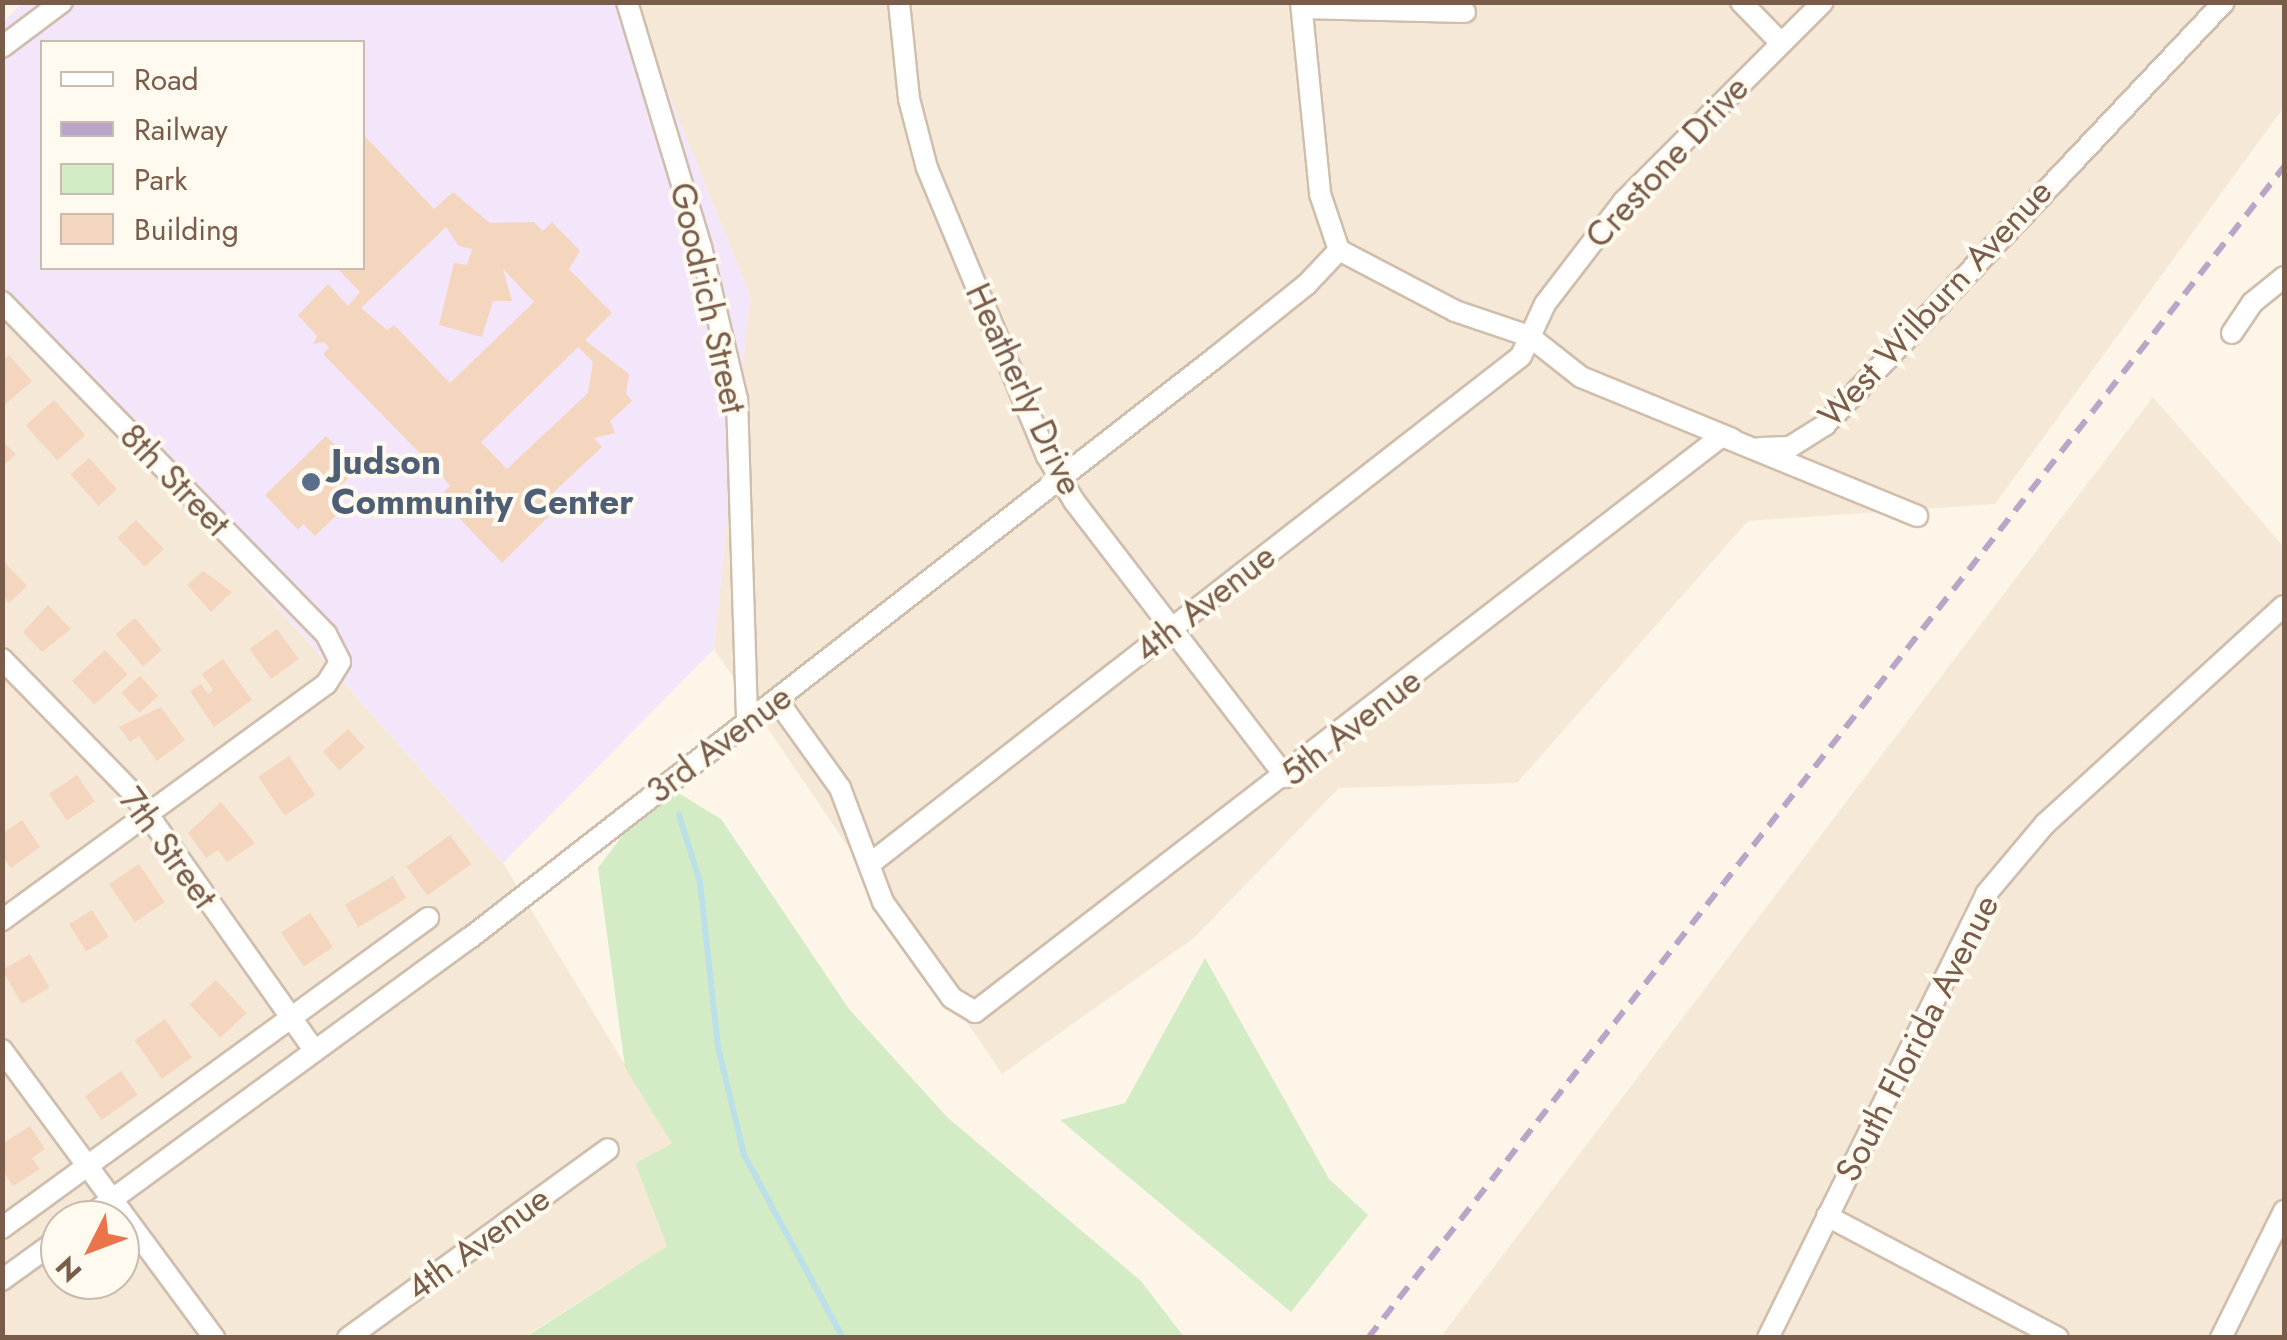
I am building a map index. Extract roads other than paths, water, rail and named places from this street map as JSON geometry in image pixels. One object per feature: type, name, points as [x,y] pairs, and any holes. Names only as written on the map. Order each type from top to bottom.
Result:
[{"type":"street","points":[[6,38],[62,2]]},
{"type":"street","name":"Goodrich Street","points":[[627,2],[701,247],[737,399],[747,720]]},
{"type":"street","name":"Heatherly Drive","points":[[899,2],[909,99],[927,168],[1060,478],[1286,777]]},
{"type":"street","points":[[1741,2],[1781,43]]},
{"type":"street","name":"Crestone Drive","points":[[1529,336],[1545,304],[1624,201],[1823,2]]},
{"type":"street","points":[[1339,250],[1320,194],[1302,5],[1465,12]]},
{"type":"street","name":"West Wilburn Avenue","points":[[1339,250],[1454,311],[1529,336],[1581,377],[1722,436],[1781,449],[1825,425],[2218,5]]},
{"type":"street","name":"3rd Avenue","points":[[112,1200],[316,1052],[777,700],[1307,284],[1339,250]]},
{"type":"street","points":[[2232,332],[2252,303],[2284,277]]},
{"type":"street","name":"8th Street","points":[[2,302],[326,634],[340,662],[326,684],[147,815]]},
{"type":"street","name":"4th Avenue","points":[[871,863],[1497,378],[1521,356],[1529,336]]},
{"type":"street","points":[[1722,436],[1917,516]]},
{"type":"street","name":"5th Avenue","points":[[871,863],[883,902],[952,998],[975,1012],[1286,777],[1722,436]]},
{"type":"street","name":"South Florida Avenue","points":[[1768,1338],[1986,894],[2046,824],[2284,606]]},
{"type":"street","name":"7th Street","points":[[2,659],[147,815],[316,1052]]},
{"type":"street","points":[[777,700],[840,788],[871,863]]},
{"type":"street","points":[[2,920],[147,815]]},
{"type":"street","points":[[2,1228],[428,918]]},
{"type":"street","points":[[2,1050],[112,1200]]},
{"type":"street","name":"4th Avenue","points":[[348,1338],[608,1149]]},
{"type":"street","points":[[2221,1338],[2284,1211]]},
{"type":"street","points":[[1827,1216],[2058,1338]]},
{"type":"street","points":[[140,1238],[214,1338]]},
{"type":"street","points":[[2,1280],[40,1252]]},
{"type":"waterway","points":[[679,815],[700,882],[718,1047],[744,1155],[843,1338]]},
{"type":"railway","points":[[1368,1338],[2284,167]]},
{"type":"place","name":"Judson Community Center","points":[[311,482]]}]
